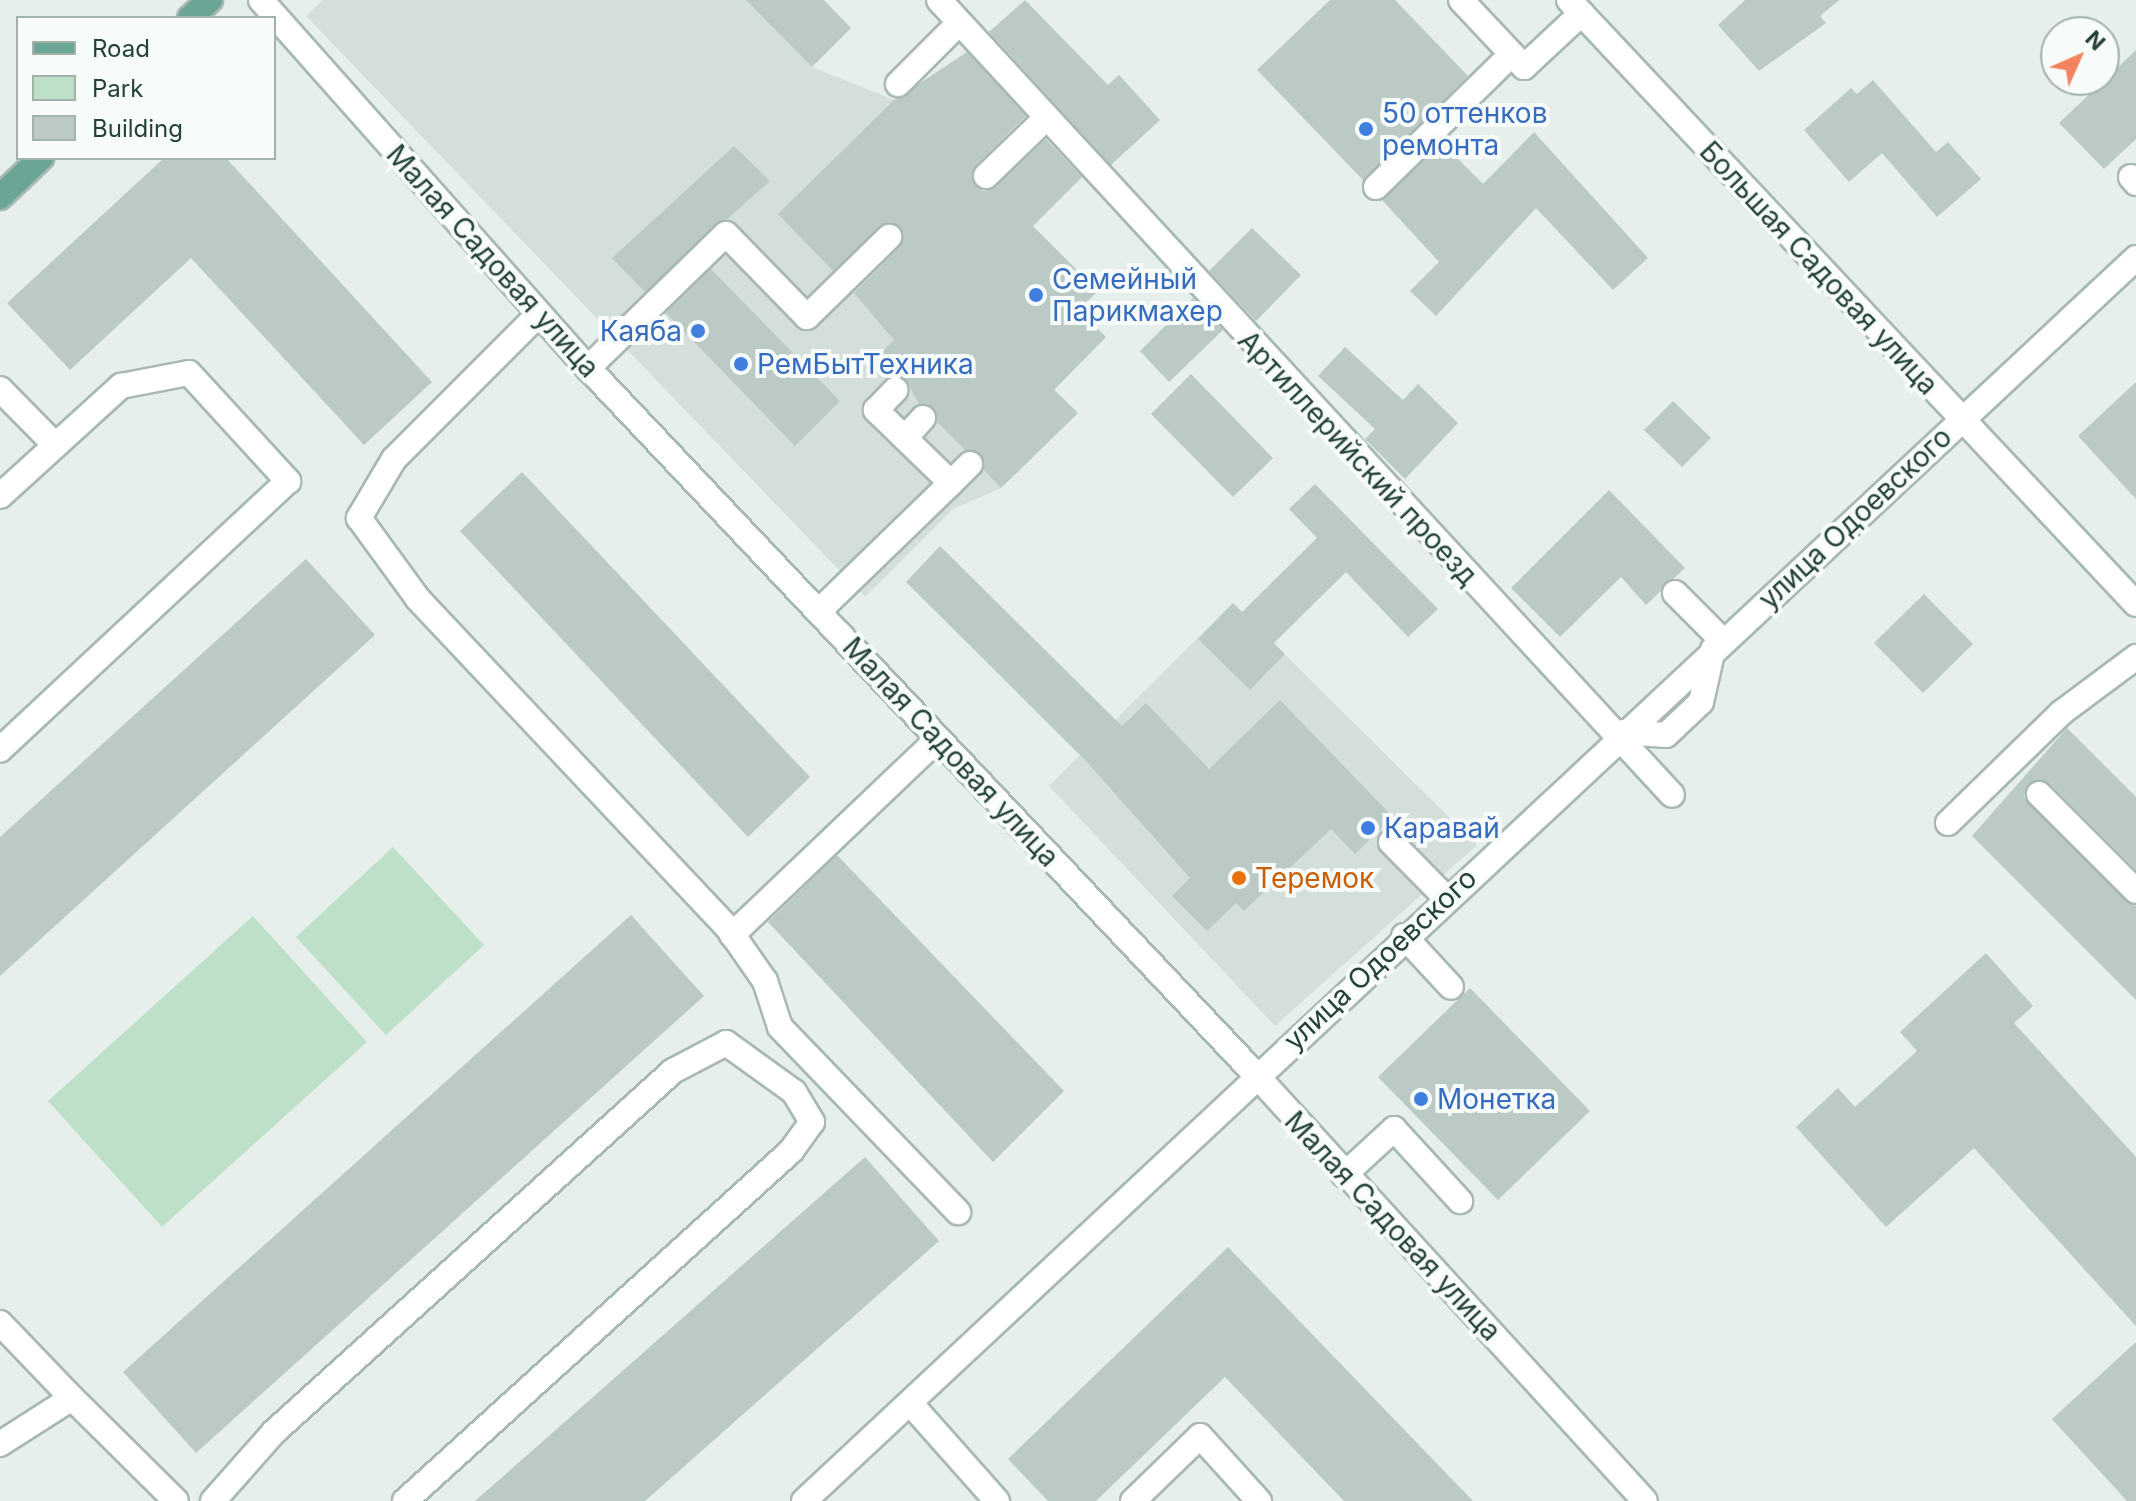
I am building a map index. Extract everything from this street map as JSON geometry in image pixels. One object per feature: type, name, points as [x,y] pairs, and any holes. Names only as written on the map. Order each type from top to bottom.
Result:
[{"type":"main road","points":[[192,16],[210,0]]},
{"type":"main road","points":[[0,197],[39,160]]},
{"type":"street","name":"Малая Садовая улица","points":[[261,0],[275,16]]},
{"type":"street","name":"Артиллерийский проезд","points":[[939,0],[1045,119],[1621,734],[1672,795]]},
{"type":"street","points":[[1461,0],[1524,67],[1576,7]]},
{"type":"street","name":"Большая Садовая улица","points":[[1576,7],[2136,604]]},
{"type":"street","name":"Малая Садовая улица","points":[[276,17],[588,368],[820,610],[1257,1076],[1344,1175],[1645,1501]]},
{"type":"street","points":[[898,84],[959,23]]},
{"type":"street","points":[[1376,187],[1512,54]]},
{"type":"street","points":[[986,176],[1045,119]]},
{"type":"street","points":[[588,368],[726,234],[807,317],[889,237]]},
{"type":"street","name":"улица Одоевского","points":[[804,1501],[1445,897],[2136,258]]},
{"type":"street","points":[[539,314],[394,459],[359,518],[418,599],[732,935],[765,981],[780,1027],[958,1212]]},
{"type":"street","points":[[0,496],[53,443],[121,386],[189,373],[288,481],[0,750]]},
{"type":"street","points":[[0,389],[53,443]]},
{"type":"street","points":[[895,390],[876,410],[951,483]]},
{"type":"street","points":[[905,438],[923,418]]},
{"type":"street","points":[[820,610],[970,464]]},
{"type":"street","points":[[1675,593],[1718,645]]},
{"type":"street","points":[[1948,823],[2061,713],[2136,657]]},
{"type":"street","points":[[732,935],[938,739]]},
{"type":"street","points":[[2039,794],[2136,891]]},
{"type":"street","points":[[1391,842],[1445,897]]},
{"type":"street","points":[[1404,936],[1451,987]]},
{"type":"street","points":[[213,1501],[318,1391],[673,1071],[726,1043],[794,1092],[812,1122],[791,1151],[405,1501]]},
{"type":"street","points":[[1344,1175],[1394,1129],[1460,1201]]},
{"type":"street","points":[[0,1323],[176,1501]]},
{"type":"street","points":[[0,1444],[72,1398]]},
{"type":"street","points":[[910,1403],[997,1501]]},
{"type":"street","points":[[1133,1501],[1200,1436],[1259,1501]]},
{"type":"shaded area","points":[[323,0],[747,0],[812,67],[894,100],[960,294],[1078,413],[1001,488],[953,509],[865,597],[306,16]]},
{"type":"shaded area","points":[[1233,603],[1477,845],[1275,1026],[1049,786]]},
{"type":"green space","points":[[393,847],[484,945],[386,1035],[296,937]]},
{"type":"green space","points":[[253,916],[367,1042],[162,1227],[48,1101]]},
{"type":"building","points":[[746,0],[824,0],[851,28],[812,67]]},
{"type":"building","points":[[1025,0],[1108,85],[1119,75],[1160,120],[1111,165],[989,32]]},
{"type":"building","name":"50 оттенков ремонта","points":[[1330,0],[1395,0],[1468,76],[1363,180],[1257,70]]},
{"type":"building","points":[[1745,0],[1839,0],[1820,16],[1826,23],[1759,71],[1718,25]]},
{"type":"building","points":[[2136,50],[2136,139],[2104,169],[2059,123],[2087,96],[2120,96],[2120,65]]},
{"type":"building","points":[[967,52],[1026,116],[976,165],[972,180],[983,191],[996,187],[1046,139],[1082,177],[1033,226],[1098,291],[1079,310],[1106,337],[1054,390],[1078,413],[1001,488],[984,470],[981,454],[965,450],[937,422],[934,407],[919,404],[906,380],[875,359],[894,340],[854,293],[900,247],[900,227],[879,226],[833,271],[778,214],[894,100]]},
{"type":"building","points":[[1873,80],[1936,152],[1948,142],[1981,179],[1937,217],[1882,153],[1849,182],[1804,130],[1851,88],[1857,94]]},
{"type":"building","points":[[1534,132],[1648,258],[1613,290],[1536,208],[1436,316],[1410,291],[1439,262],[1382,200],[1442,143],[1483,184]]},
{"type":"building","points":[[734,146],[770,181],[645,292],[612,258]]},
{"type":"building","points":[[162,160],[228,160],[432,382],[364,445],[191,258],[70,370],[7,303]]},
{"type":"building","points":[[1252,228],[1301,275],[1256,321],[1209,271]]},
{"type":"building","points":[[711,269],[840,401],[795,446],[666,313]]},
{"type":"building","points":[[1193,298],[1223,330],[1169,382],[1140,351]]},
{"type":"building","points":[[1345,347],[1403,400],[1418,384],[1458,423],[1405,479],[1365,439],[1375,429],[1318,376]]},
{"type":"building","points":[[1191,374],[1273,458],[1233,497],[1151,414]]},
{"type":"building","points":[[2136,382],[2136,499],[2078,436]]},
{"type":"building","points":[[1673,401],[1711,438],[1682,467],[1644,430]]},
{"type":"building","points":[[522,472],[810,777],[748,837],[460,531]]},
{"type":"building","points":[[1315,484],[1438,609],[1408,637],[1346,572],[1274,643],[1285,654],[1250,690],[1198,639],[1233,603],[1242,612],[1317,538],[1289,509]]},
{"type":"building","points":[[1609,490],[1685,568],[1646,605],[1621,577],[1560,637],[1511,588]]},
{"type":"building","points":[[940,546],[1122,726],[1146,703],[1209,769],[1280,700],[1393,817],[1355,854],[1331,829],[1244,911],[1236,903],[1207,931],[1172,896],[1190,878],[1085,760],[906,582]]},
{"type":"building","points":[[306,559],[375,635],[0,976],[0,837]]},
{"type":"building","points":[[1924,594],[1973,644],[1923,693],[1874,643]]},
{"type":"building","points":[[2067,728],[2136,797],[2136,870],[2049,783],[2029,783],[2024,797],[2136,906],[2136,1000],[1972,836]]},
{"type":"building","points":[[837,855],[1064,1091],[993,1162],[768,922]]},
{"type":"building","points":[[631,915],[704,996],[196,1453],[123,1372]]},
{"type":"building","points":[[1986,953],[2033,1006],[2014,1023],[2136,1157],[2136,1326],[1974,1148],[1886,1227],[1796,1127],[1838,1088],[1855,1107],[1917,1051],[1900,1032]]},
{"type":"building","points":[[1470,988],[1590,1111],[1498,1200],[1378,1077]]},
{"type":"building","points":[[865,1157],[939,1241],[645,1501],[475,1501]]},
{"type":"building","points":[[1228,1247],[1473,1501],[1344,1501],[1225,1377],[1096,1501],[1048,1501],[1008,1459]]},
{"type":"building","points":[[2136,1342],[2136,1501],[2127,1501],[2052,1419]]},
{"type":"place","name":"50 оттенков ремонта","points":[[1366,129]]},
{"type":"place","name":"Семейный Парикмахер","points":[[1036,295]]},
{"type":"place","name":"Каяба","points":[[698,331]]},
{"type":"place","name":"РемБытТехника","points":[[741,364]]},
{"type":"place","name":"Каравай","points":[[1368,828]]},
{"type":"place","name":"Теремок","points":[[1239,878]]},
{"type":"place","name":"Монетка","points":[[1421,1099]]}]
